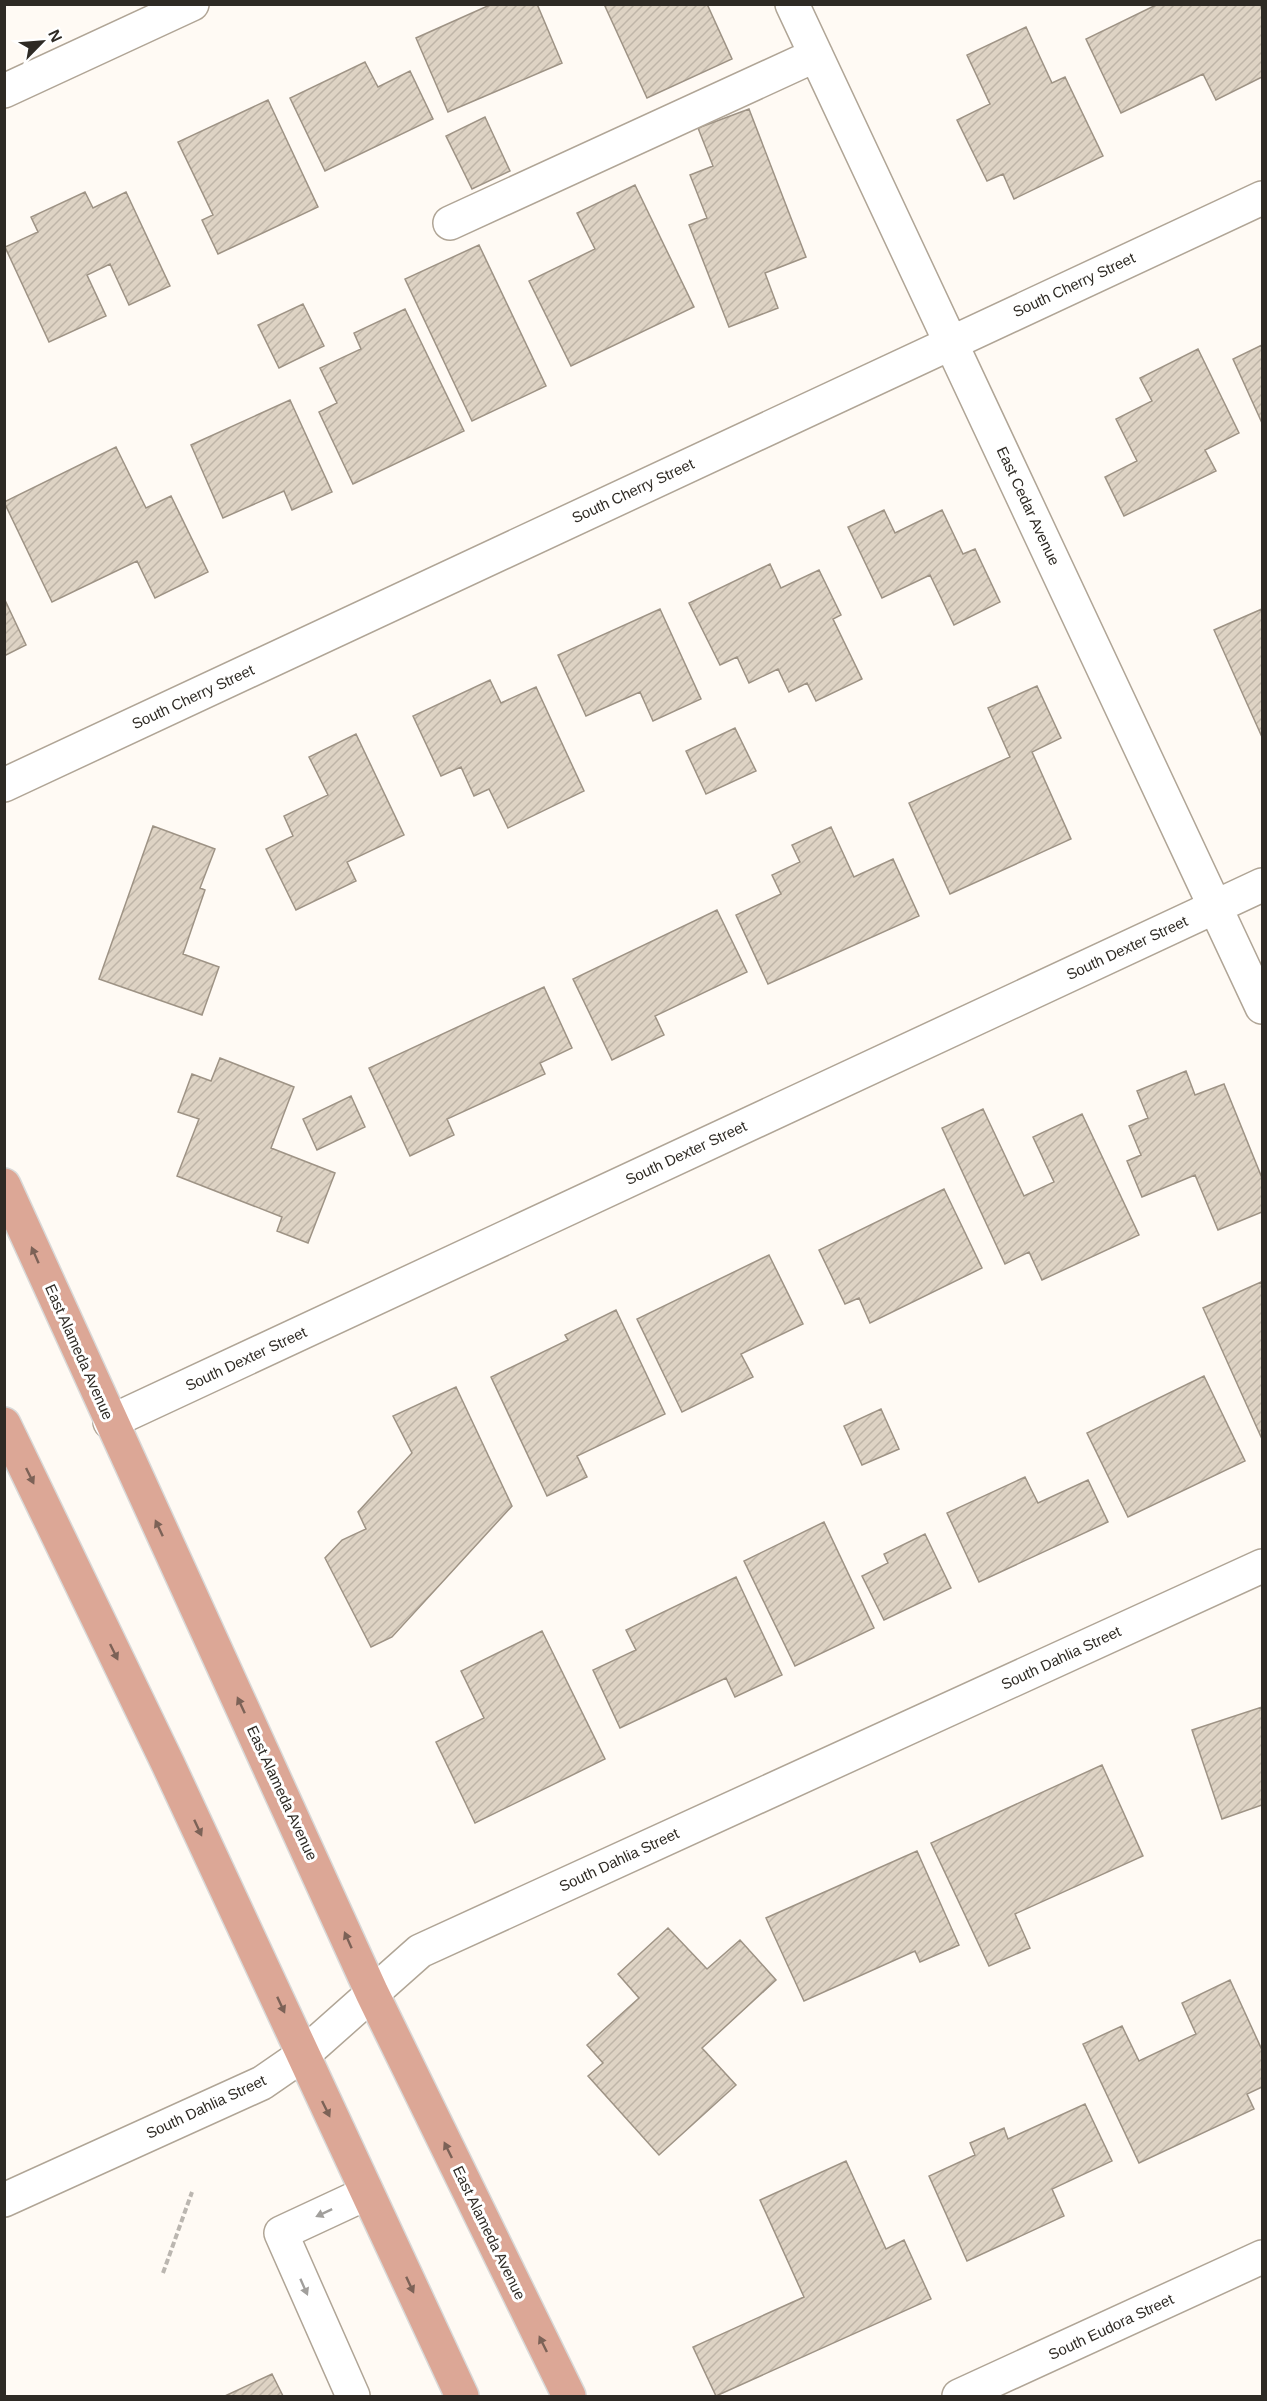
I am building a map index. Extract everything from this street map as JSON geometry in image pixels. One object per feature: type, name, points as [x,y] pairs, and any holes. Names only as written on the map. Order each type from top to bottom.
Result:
[{"type":"main road","name":"East Alameda Avenue","points":[[4,1185],[372,1993],[569,2397]]},
{"type":"main road","points":[[4,1424],[304,2054],[322,2100],[462,2397]]},
{"type":"street","points":[[4,91],[192,4]]},
{"type":"street","name":"East Cedar Avenue","points":[[792,4],[1263,1007]]},
{"type":"street","points":[[450,223],[816,55]]},
{"type":"street","name":"South Cherry Street","points":[[4,785],[1263,198]]},
{"type":"street","name":"South Dexter Street","points":[[110,1422],[1263,885]]},
{"type":"street","name":"South Dahlia Street","points":[[4,2200],[262,2083],[304,2054],[420,1951],[1263,1566]]},
{"type":"street","points":[[353,2397],[281,2233],[367,2193]]},
{"type":"street","name":"South Eudora Street","points":[[959,2397],[1263,2257]]},
{"type":"path","points":[[163,2273],[192,2192]]},
{"type":"building","points":[[492,4],[537,4],[562,63],[448,112],[416,38]]},
{"type":"building","points":[[604,4],[707,4],[732,59],[647,98]]},
{"type":"building","points":[[1158,4],[1260,4],[1262,10],[1262,77],[1216,100],[1203,74],[1121,113],[1086,39]]},
{"type":"building","points":[[1026,27],[1052,83],[1065,77],[1103,156],[1014,199],[1003,174],[987,181],[957,120],[990,104],[967,55]]},
{"type":"building","points":[[365,62],[378,87],[410,71],[433,119],[325,171],[290,98]]},
{"type":"building","points":[[268,100],[318,207],[218,254],[202,220],[213,215],[178,142]]},
{"type":"building","points":[[749,109],[806,257],[765,273],[778,308],[729,327],[689,225],[707,218],[690,175],[713,166],[698,128]]},
{"type":"building","points":[[485,117],[510,171],[472,189],[446,136]]},
{"type":"building","points":[[635,185],[694,307],[571,366],[529,281],[595,249],[577,213]]},
{"type":"building","points":[[85,192],[93,208],[126,192],[170,286],[129,305],[110,264],[87,275],[106,316],[49,342],[5,247],[38,232],[31,217]]},
{"type":"building","points":[[479,245],[546,386],[472,421],[405,279]]},
{"type":"building","points":[[303,304],[324,346],[279,368],[258,325]]},
{"type":"building","points":[[405,309],[464,431],[353,484],[319,412],[337,403],[320,368],[361,349],[354,333]]},
{"type":"building","points":[[1262,345],[1262,423],[1233,359]]},
{"type":"building","points":[[1198,349],[1239,433],[1205,450],[1216,471],[1124,516],[1105,477],[1137,461],[1116,419],[1152,401],[1140,378]]},
{"type":"building","points":[[290,400],[332,492],[292,510],[284,491],[223,518],[191,445]]},
{"type":"building","points":[[116,447],[146,508],[171,496],[208,572],[155,598],[137,561],[52,602],[4,502]]},
{"type":"building","points":[[884,510],[895,533],[942,510],[963,554],[975,549],[1000,602],[954,625],[930,575],[882,598],[848,527]]},
{"type":"building","points":[[770,564],[781,588],[819,570],[841,615],[833,619],[862,679],[816,701],[807,683],[789,692],[778,669],[749,683],[737,657],[720,665],[689,603]]},
{"type":"building","points":[[4,598],[26,645],[4,656]]},
{"type":"building","points":[[660,609],[701,699],[653,721],[640,692],[586,716],[558,655]]},
{"type":"building","points":[[1262,609],[1262,737],[1214,630]]},
{"type":"building","points":[[490,680],[501,703],[536,687],[584,791],[508,828],[489,789],[474,796],[461,767],[441,776],[413,716]]},
{"type":"building","points":[[1037,686],[1061,738],[1032,752],[1071,839],[950,894],[909,803],[1010,757],[988,708]]},
{"type":"building","points":[[735,728],[756,771],[706,794],[686,751]]},
{"type":"building","points":[[356,734],[404,835],[347,862],[356,881],[296,910],[266,849],[293,836],[284,816],[328,795],[309,757]]},
{"type":"building","points":[[153,826],[215,849],[200,888],[205,890],[183,954],[219,967],[202,1015],[99,979]]},
{"type":"building","points":[[831,827],[854,877],[893,859],[919,916],[768,984],[736,915],[781,894],[772,875],[800,862],[792,845]]},
{"type":"building","points":[[717,910],[747,972],[655,1016],[664,1035],[612,1060],[573,979]]},
{"type":"building","points":[[544,987],[572,1048],[540,1063],[545,1074],[447,1119],[454,1135],[410,1156],[369,1068]]},
{"type":"building","points":[[220,1058],[294,1087],[271,1148],[335,1173],[308,1243],[277,1231],[282,1217],[177,1176],[199,1119],[178,1112],[192,1074],[211,1081]]},
{"type":"building","points":[[1186,1071],[1195,1095],[1224,1084],[1262,1178],[1262,1212],[1218,1230],[1195,1175],[1142,1197],[1127,1161],[1141,1155],[1129,1126],[1148,1118],[1137,1091]]},
{"type":"building","points":[[351,1096],[365,1127],[317,1150],[303,1119]]},
{"type":"building","points":[[983,1109],[1024,1196],[1054,1182],[1033,1137],[1082,1114],[1139,1235],[1042,1280],[1029,1252],[1005,1264],[942,1128]]},
{"type":"building","points":[[944,1189],[982,1268],[870,1323],[859,1298],[845,1304],[819,1250]]},
{"type":"building","points":[[769,1255],[803,1324],[741,1354],[753,1377],[682,1412],[637,1319]]},
{"type":"building","points":[[1261,1282],[1262,1285],[1262,1439],[1203,1308]]},
{"type":"building","points":[[616,1310],[665,1414],[577,1456],[587,1477],[547,1496],[491,1377],[568,1340],[565,1335]]},
{"type":"building","points":[[1204,1376],[1245,1461],[1128,1517],[1087,1433]]},
{"type":"building","points":[[456,1387],[512,1506],[392,1637],[371,1647],[325,1558],[342,1540],[366,1529],[358,1512],[412,1453],[393,1416]]},
{"type":"building","points":[[881,1409],[899,1449],[862,1465],[844,1426]]},
{"type":"building","points":[[1025,1477],[1038,1503],[1088,1480],[1108,1522],[979,1582],[947,1513]]},
{"type":"building","points":[[824,1522],[874,1628],[795,1666],[744,1561]]},
{"type":"building","points":[[925,1534],[951,1588],[884,1620],[862,1576],[888,1563],[884,1554]]},
{"type":"building","points":[[736,1577],[782,1675],[735,1697],[726,1678],[620,1728],[593,1670],[636,1650],[626,1630]]},
{"type":"building","points":[[542,1631],[605,1759],[475,1823],[436,1742],[484,1718],[461,1671]]},
{"type":"building","points":[[1262,1707],[1262,1805],[1222,1819],[1192,1730]]},
{"type":"building","points":[[1102,1765],[1143,1856],[1015,1914],[1030,1948],[989,1966],[931,1843]]},
{"type":"building","points":[[917,1851],[959,1945],[920,1962],[915,1951],[804,2001],[766,1918]]},
{"type":"building","points":[[668,1928],[707,1969],[740,1940],[776,1980],[702,2048],[736,2085],[659,2155],[588,2076],[603,2063],[587,2045],[639,1998],[618,1974]]},
{"type":"building","points":[[1230,1980],[1262,2050],[1262,2087],[1247,2094],[1254,2109],[1139,2163],[1083,2044],[1122,2026],[1139,2061],[1196,2034],[1182,2003]]},
{"type":"building","points":[[1085,2104],[1112,2161],[1052,2189],[1064,2216],[967,2261],[929,2176],[975,2155],[970,2143],[1004,2128],[1008,2139]]},
{"type":"building","points":[[846,2161],[886,2249],[904,2240],[931,2299],[716,2396],[693,2347],[804,2297],[760,2200]]},
{"type":"building","points":[[272,2374],[283,2396],[225,2396]]}]
